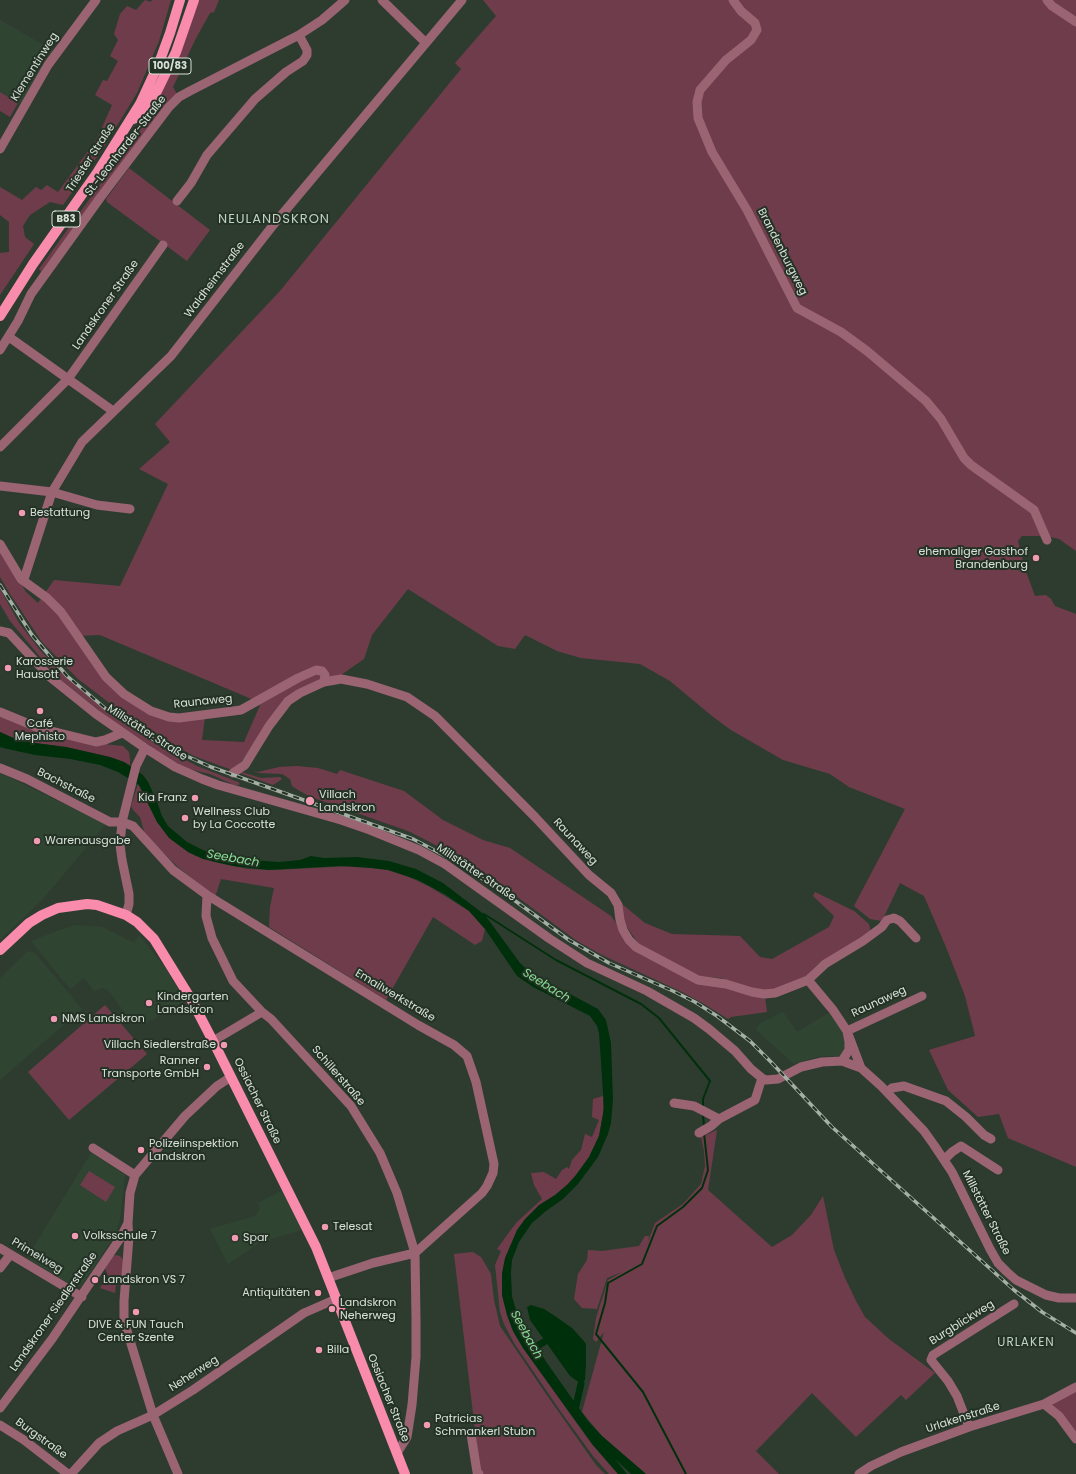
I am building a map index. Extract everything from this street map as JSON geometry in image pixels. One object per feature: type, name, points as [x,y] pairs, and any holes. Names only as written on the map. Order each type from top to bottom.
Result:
[{"type":"main road","name":"Triester Straße","points":[[0,316],[97,173],[140,104],[159,63],[180,0]]},
{"type":"main road","name":"100/83","points":[[130,120],[142,116],[162,83],[176,52],[194,0]]},
{"type":"main road","name":"Ossiacher Straße","points":[[0,950],[29,924],[42,915],[58,908],[72,905],[91,904],[114,910],[137,922],[154,939],[191,999],[316,1247],[405,1474]]},
{"type":"street","name":"Klementinweg","points":[[0,149],[48,65],[96,0]]},
{"type":"street","name":"St.-Leonharder-Straße","points":[[0,350],[9,337],[31,294],[100,198],[169,107],[179,97],[190,91],[300,36],[322,20],[345,0]]},
{"type":"street","points":[[382,0],[426,43]]},
{"type":"street","name":"Waldheimstraße","points":[[22,579],[25,576],[52,492],[82,442],[171,356],[274,224],[462,0]]},
{"type":"street","name":"Brandenburgweg","points":[[733,0],[741,11],[755,23],[757,30],[751,40],[726,60],[700,90],[696,102],[698,118],[712,152],[747,210],[797,308],[841,332],[867,351],[926,401],[941,420],[964,458],[971,465],[1034,510],[1047,540]]},
{"type":"street","points":[[1047,0],[1052,6],[1076,22]]},
{"type":"street","points":[[177,201],[191,183],[207,155],[255,99],[286,72],[303,61],[307,55],[307,50],[300,36]]},
{"type":"street","name":"Landskroner Straße","points":[[0,447],[68,379],[163,245]]},
{"type":"street","points":[[9,337],[113,411]]},
{"type":"street","points":[[0,486],[52,492],[97,504],[130,509]]},
{"type":"street","name":"Raunaweg","points":[[0,544],[22,579],[47,598],[61,612],[106,677],[124,694],[150,711],[169,718],[179,718],[241,710],[298,678],[316,670],[322,671],[324,675],[324,682]]},
{"type":"street","name":"Millstätter Straße","points":[[0,631],[9,633],[50,677],[122,733],[176,767],[202,779],[341,820],[397,840],[419,850],[444,864],[550,939],[587,963],[647,991],[694,1018],[735,1051],[751,1069],[762,1078],[766,1080],[778,1079],[801,1067],[813,1064],[842,1061],[861,1068],[887,1092],[924,1131],[952,1172],[998,1263],[1016,1280],[1046,1295],[1059,1298],[1076,1298]]},
{"type":"street","name":"Raunaweg","points":[[233,773],[245,765],[269,726],[288,701],[300,693],[324,682],[341,679],[367,684],[407,697],[435,716],[535,817],[589,875],[611,893],[618,905],[623,930],[629,940],[639,949],[698,980],[726,984],[752,992],[764,994],[775,993],[808,980],[825,964],[882,928],[887,920],[894,918],[900,921],[916,938]]},
{"type":"street","points":[[0,712],[39,728],[96,742],[122,733]]},
{"type":"street","points":[[126,915],[129,904],[129,894],[120,845],[122,822],[136,766],[145,748]]},
{"type":"street","name":"Bachstraße","points":[[0,768],[27,779],[110,822],[122,822]]},
{"type":"street","name":"Emailwerkstraße","points":[[122,822],[133,826],[138,830],[173,870],[207,895],[418,1025],[454,1045],[467,1056],[476,1082],[494,1164],[493,1173],[487,1186],[482,1193],[415,1253],[328,1278]]},
{"type":"street","name":"Schillerstraße","points":[[207,895],[206,916],[212,938],[232,981],[262,1012],[271,1019],[351,1106],[380,1153],[397,1193],[415,1253]]},
{"type":"street","name":"Raunaweg","points":[[808,980],[833,1010],[847,1031],[861,1068]]},
{"type":"street","name":"Raunaweg","points":[[847,1031],[922,996]]},
{"type":"street","points":[[213,1041],[262,1012]]},
{"type":"street","name":"Raunaweg","points":[[842,1061],[848,1050],[849,1042],[847,1031]]},
{"type":"street","name":"Landskroner Siedlerstraße","points":[[0,1408],[82,1296],[121,1237],[128,1223],[130,1193],[135,1175],[185,1116],[217,1086],[231,1077]]},
{"type":"street","points":[[698,1133],[711,1126],[715,1117],[756,1100],[762,1078]]},
{"type":"street","points":[[887,1092],[892,1088],[904,1086],[946,1101],[966,1117],[984,1135],[991,1139]]},
{"type":"street","points":[[674,1102],[694,1106],[715,1117]]},
{"type":"street","name":"Millstätter Straße","points":[[944,1160],[961,1146],[998,1170]]},
{"type":"street","points":[[93,1148],[135,1175]]},
{"type":"street","points":[[128,1223],[129,1237],[124,1321],[153,1415],[178,1474]]},
{"type":"street","name":"Primelweg","points":[[0,1248],[82,1296]]},
{"type":"street","points":[[113,1248],[128,1254]]},
{"type":"street","points":[[397,1453],[407,1437],[416,1357],[415,1253]]},
{"type":"street","points":[[0,1268],[10,1255]]},
{"type":"street","name":"Neherweg","points":[[69,1474],[100,1442],[117,1431],[153,1415],[193,1390],[304,1313],[336,1299]]},
{"type":"street","name":"Burgblickweg","points":[[969,1427],[957,1396],[948,1381],[931,1360],[933,1355],[1014,1304]]},
{"type":"street","name":"Urlakenstraße","points":[[858,1474],[900,1452],[969,1427],[1044,1404],[1076,1387]]},
{"type":"street","points":[[1044,1404],[1059,1416],[1076,1439]]},
{"type":"street","name":"Burgstraße","points":[[3,1426],[69,1474]]},
{"type":"street","points":[[471,1434],[477,1472],[479,1474]]},
{"type":"shaded area","points":[[145,0],[151,2],[152,0],[171,0],[159,41],[137,93],[104,147],[63,205],[50,202],[30,215],[23,226],[25,237],[34,244],[0,295],[0,253],[9,252],[9,222],[0,215],[0,187],[22,200],[36,187],[41,190],[47,185],[58,192],[97,139],[112,105],[95,95],[103,80],[107,81],[118,61],[110,56],[118,40],[114,34],[120,14],[127,6],[136,10]]},
{"type":"shaded area","points":[[197,0],[219,0],[214,12],[210,13],[195,40],[173,87],[177,94],[38,279],[41,271],[39,269],[120,157],[149,113]]},
{"type":"shaded area","points":[[483,0],[1076,0],[1076,551],[1059,539],[1047,536],[1022,536],[1018,541],[1025,569],[1035,596],[1046,595],[1051,599],[1055,606],[1076,614],[1076,1167],[1008,1138],[999,1114],[978,1117],[948,1090],[929,1050],[975,1036],[965,996],[924,896],[900,883],[882,921],[870,919],[854,906],[905,809],[849,787],[830,774],[783,760],[731,730],[670,681],[640,664],[581,658],[557,651],[525,635],[515,649],[498,646],[408,589],[372,635],[364,659],[338,677],[310,684],[264,729],[239,765],[232,770],[194,756],[161,739],[124,714],[78,679],[42,642],[0,577],[0,548],[26,592],[38,603],[54,580],[120,586],[168,484],[139,469],[170,442],[155,424],[280,291],[461,69],[455,63],[496,16]],"holes":[[[100,635],[261,703],[244,742],[202,740],[205,717],[161,719],[103,677],[75,636]]]},
{"type":"shaded area","points":[[0,20],[54,51],[20,104],[0,92]]},
{"type":"shaded area","points":[[0,92],[18,103],[10,117],[0,111]]},
{"type":"shaded area","points":[[129,168],[210,230],[187,261],[107,202],[106,199]]},
{"type":"shaded area","points":[[0,589],[19,623],[40,650],[64,675],[95,702],[120,721],[164,749],[197,766],[240,784],[234,785],[210,774],[188,769],[163,755],[106,716],[56,676],[10,621],[0,604]]},
{"type":"shaded area","points":[[0,716],[93,743],[123,746],[129,752],[130,765],[110,757],[66,747],[20,741],[0,732]]},
{"type":"shaded area","points":[[297,766],[318,768],[337,774],[340,770],[404,791],[443,820],[483,840],[510,848],[611,916],[622,932],[682,974],[765,996],[767,1012],[731,1017],[728,1019],[682,992],[602,955],[577,941],[493,879],[426,840],[408,831],[311,797],[292,786],[290,779],[282,774],[259,773],[253,771],[258,772],[279,767]]},
{"type":"shaded area","points":[[238,771],[261,778],[280,777],[282,779],[273,785],[237,772]]},
{"type":"shaded area","points":[[0,773],[102,822],[105,825],[42,900],[0,940]]},
{"type":"shaded area","points":[[138,784],[157,822],[188,852],[196,856],[214,862],[248,869],[276,870],[352,866],[388,870],[405,875],[430,887],[469,911],[485,929],[482,941],[475,945],[433,917],[386,1000],[269,927],[270,907],[274,888],[221,879],[215,897],[178,867],[150,840],[144,831],[140,817],[131,806]]},
{"type":"shaded area","points":[[815,892],[854,911],[869,924],[871,933],[817,965],[806,976],[774,990],[764,991],[746,987],[721,978],[697,976],[638,943],[624,923],[622,904],[645,923],[672,934],[740,936],[760,957],[772,959],[829,927],[834,916],[813,896]]},
{"type":"shaded area","points":[[76,925],[102,927],[134,943],[139,935],[164,966],[186,1002],[144,1024],[130,1020],[109,991],[102,988],[94,991],[84,978],[70,989],[31,941]]},
{"type":"shaded area","points":[[28,951],[35,953],[82,1009],[0,1080],[0,978]]},
{"type":"shaded area","points":[[105,1005],[147,1054],[69,1120],[28,1072]]},
{"type":"shaded area","points":[[832,1011],[843,1030],[846,1044],[844,1052],[839,1056],[820,1056],[794,1064],[756,1030],[759,1024],[783,1012],[797,1032]]},
{"type":"shaded area","points":[[603,1096],[603,1115],[599,1136],[589,1157],[568,1184],[517,1230],[502,1295],[513,1331],[523,1348],[592,1444],[618,1474],[609,1474],[593,1456],[514,1343],[504,1324],[500,1312],[495,1265],[501,1251],[497,1249],[517,1222],[542,1199],[534,1185],[531,1173],[544,1172],[556,1179],[562,1170],[567,1167],[569,1169],[572,1160],[581,1150],[585,1134],[592,1137],[599,1120],[592,1117],[593,1099]]},
{"type":"shaded area","points":[[717,1130],[708,1190],[772,1247],[792,1235],[811,1215],[823,1196],[834,1250],[845,1278],[865,1317],[889,1339],[935,1373],[906,1400],[901,1395],[856,1437],[812,1393],[756,1451],[779,1474],[646,1474],[602,1436],[582,1412],[604,1332],[596,1342],[593,1339],[596,1318],[608,1280],[622,1272],[607,1278],[597,1309],[582,1308],[574,1299],[578,1274],[587,1260],[588,1250],[602,1251],[639,1246],[645,1236],[649,1236],[648,1242],[655,1223],[683,1204],[701,1184],[705,1166],[701,1137]]},
{"type":"shaded area","points":[[91,1153],[125,1175],[120,1219],[115,1235],[82,1285],[75,1287],[27,1258]]},
{"type":"shaded area","points":[[89,1171],[115,1187],[106,1202],[80,1185]]},
{"type":"shaded area","points":[[283,1190],[302,1230],[260,1242],[228,1264],[210,1229],[255,1216],[260,1209],[258,1203]]},
{"type":"shaded area","points":[[473,1252],[481,1257],[491,1274],[494,1300],[500,1326],[596,1465],[605,1474],[484,1474],[480,1472],[454,1254]]},
{"type":"shaded area","points":[[113,1256],[120,1256],[124,1261],[123,1275],[117,1275],[115,1293],[100,1288],[108,1276],[105,1268]]},
{"type":"shaded area","points":[[1076,1391],[1076,1437],[1046,1403]]},
{"type":"water","name":"Seebach","points":[[0,732],[20,741],[66,747],[110,757],[124,762],[143,775],[148,782],[162,816],[168,826],[187,842],[205,851],[249,860],[279,862],[300,860],[311,856],[324,858],[357,857],[389,861],[416,869],[443,883],[485,915],[520,963],[531,973],[598,1009],[606,1020],[611,1043],[613,1099],[611,1123],[608,1134],[598,1157],[578,1184],[563,1199],[532,1223],[519,1242],[512,1260],[512,1296],[518,1317],[547,1363],[588,1421],[602,1436],[646,1474],[631,1474],[615,1459],[627,1474],[618,1474],[592,1444],[523,1348],[513,1331],[502,1295],[502,1273],[505,1258],[517,1230],[525,1219],[539,1205],[555,1195],[576,1175],[589,1157],[599,1136],[604,1108],[599,1033],[597,1026],[590,1016],[533,987],[517,976],[485,929],[469,911],[446,895],[418,880],[388,870],[372,868],[340,866],[268,870],[233,866],[203,859],[188,852],[169,838],[157,822],[139,785],[118,772],[100,765],[70,759],[35,755],[0,747]]},
{"type":"water","points":[[531,1305],[544,1309],[572,1328],[586,1344],[585,1380],[581,1384],[570,1376],[530,1320],[527,1307]]},
{"type":"waterway","points":[[484,914],[556,960],[641,1004],[659,1018],[710,1081],[703,1099],[703,1108]]},
{"type":"waterway","points":[[703,1115],[704,1126]]},
{"type":"waterway","points":[[686,1474],[643,1392],[596,1334],[605,1303],[608,1283],[642,1264],[657,1226],[683,1207],[702,1188],[708,1170],[704,1133]]},
{"type":"waterway","points":[[532,1349],[544,1342]]},
{"type":"waterway","points":[[575,1410],[581,1384]]},
{"type":"railway","points":[[0,585],[32,635],[67,676],[106,709],[162,745],[211,767],[413,839],[455,861],[503,892],[569,940],[609,963],[695,1002],[717,1016],[750,1041],[832,1127],[1014,1290],[1042,1312],[1076,1333]]},
{"type":"place","name":"Bestattung","points":[[22,513]]},
{"type":"place","name":"ehemaliger Gasthof Brandenburg","points":[[1036,558]]},
{"type":"place","name":"Karosserie Hausott","points":[[8,668]]},
{"type":"place","name":"Café Mephisto","points":[[40,711]]},
{"type":"place","name":"Kia Franz","points":[[195,798]]},
{"type":"place","name":"Villach Landskron","points":[[310,801]]},
{"type":"place","name":"Wellness Club by La Coccotte","points":[[185,818]]},
{"type":"place","name":"Warenausgabe","points":[[37,841]]},
{"type":"place","name":"Kindergarten Landskron","points":[[149,1003]]},
{"type":"place","name":"NMS Landskron","points":[[54,1019]]},
{"type":"place","name":"Villach Siedlerstraße","points":[[224,1045]]},
{"type":"place","name":"Ranner Transporte GmbH","points":[[207,1067]]},
{"type":"place","name":"Polizeiinspektion Landskron","points":[[141,1150]]},
{"type":"place","name":"Telesat","points":[[325,1227]]},
{"type":"place","name":"Volksschule 7","points":[[75,1236]]},
{"type":"place","name":"Spar","points":[[235,1238]]},
{"type":"place","name":"Landskron VS 7","points":[[95,1280]]},
{"type":"place","name":"Antiquitäten","points":[[318,1293]]},
{"type":"place","name":"Landskron Neherweg","points":[[332,1309]]},
{"type":"place","name":"DIVE & FUN Tauch Center Szente","points":[[136,1312]]},
{"type":"place","name":"Billa","points":[[319,1350]]},
{"type":"place","name":"Patricias Schmankerl Stubn","points":[[427,1425]]},
{"type":"district","name":"NEULANDSKRON","points":[[274,220]]},
{"type":"district","name":"URLAKEN","points":[[1026,1343]]}]
